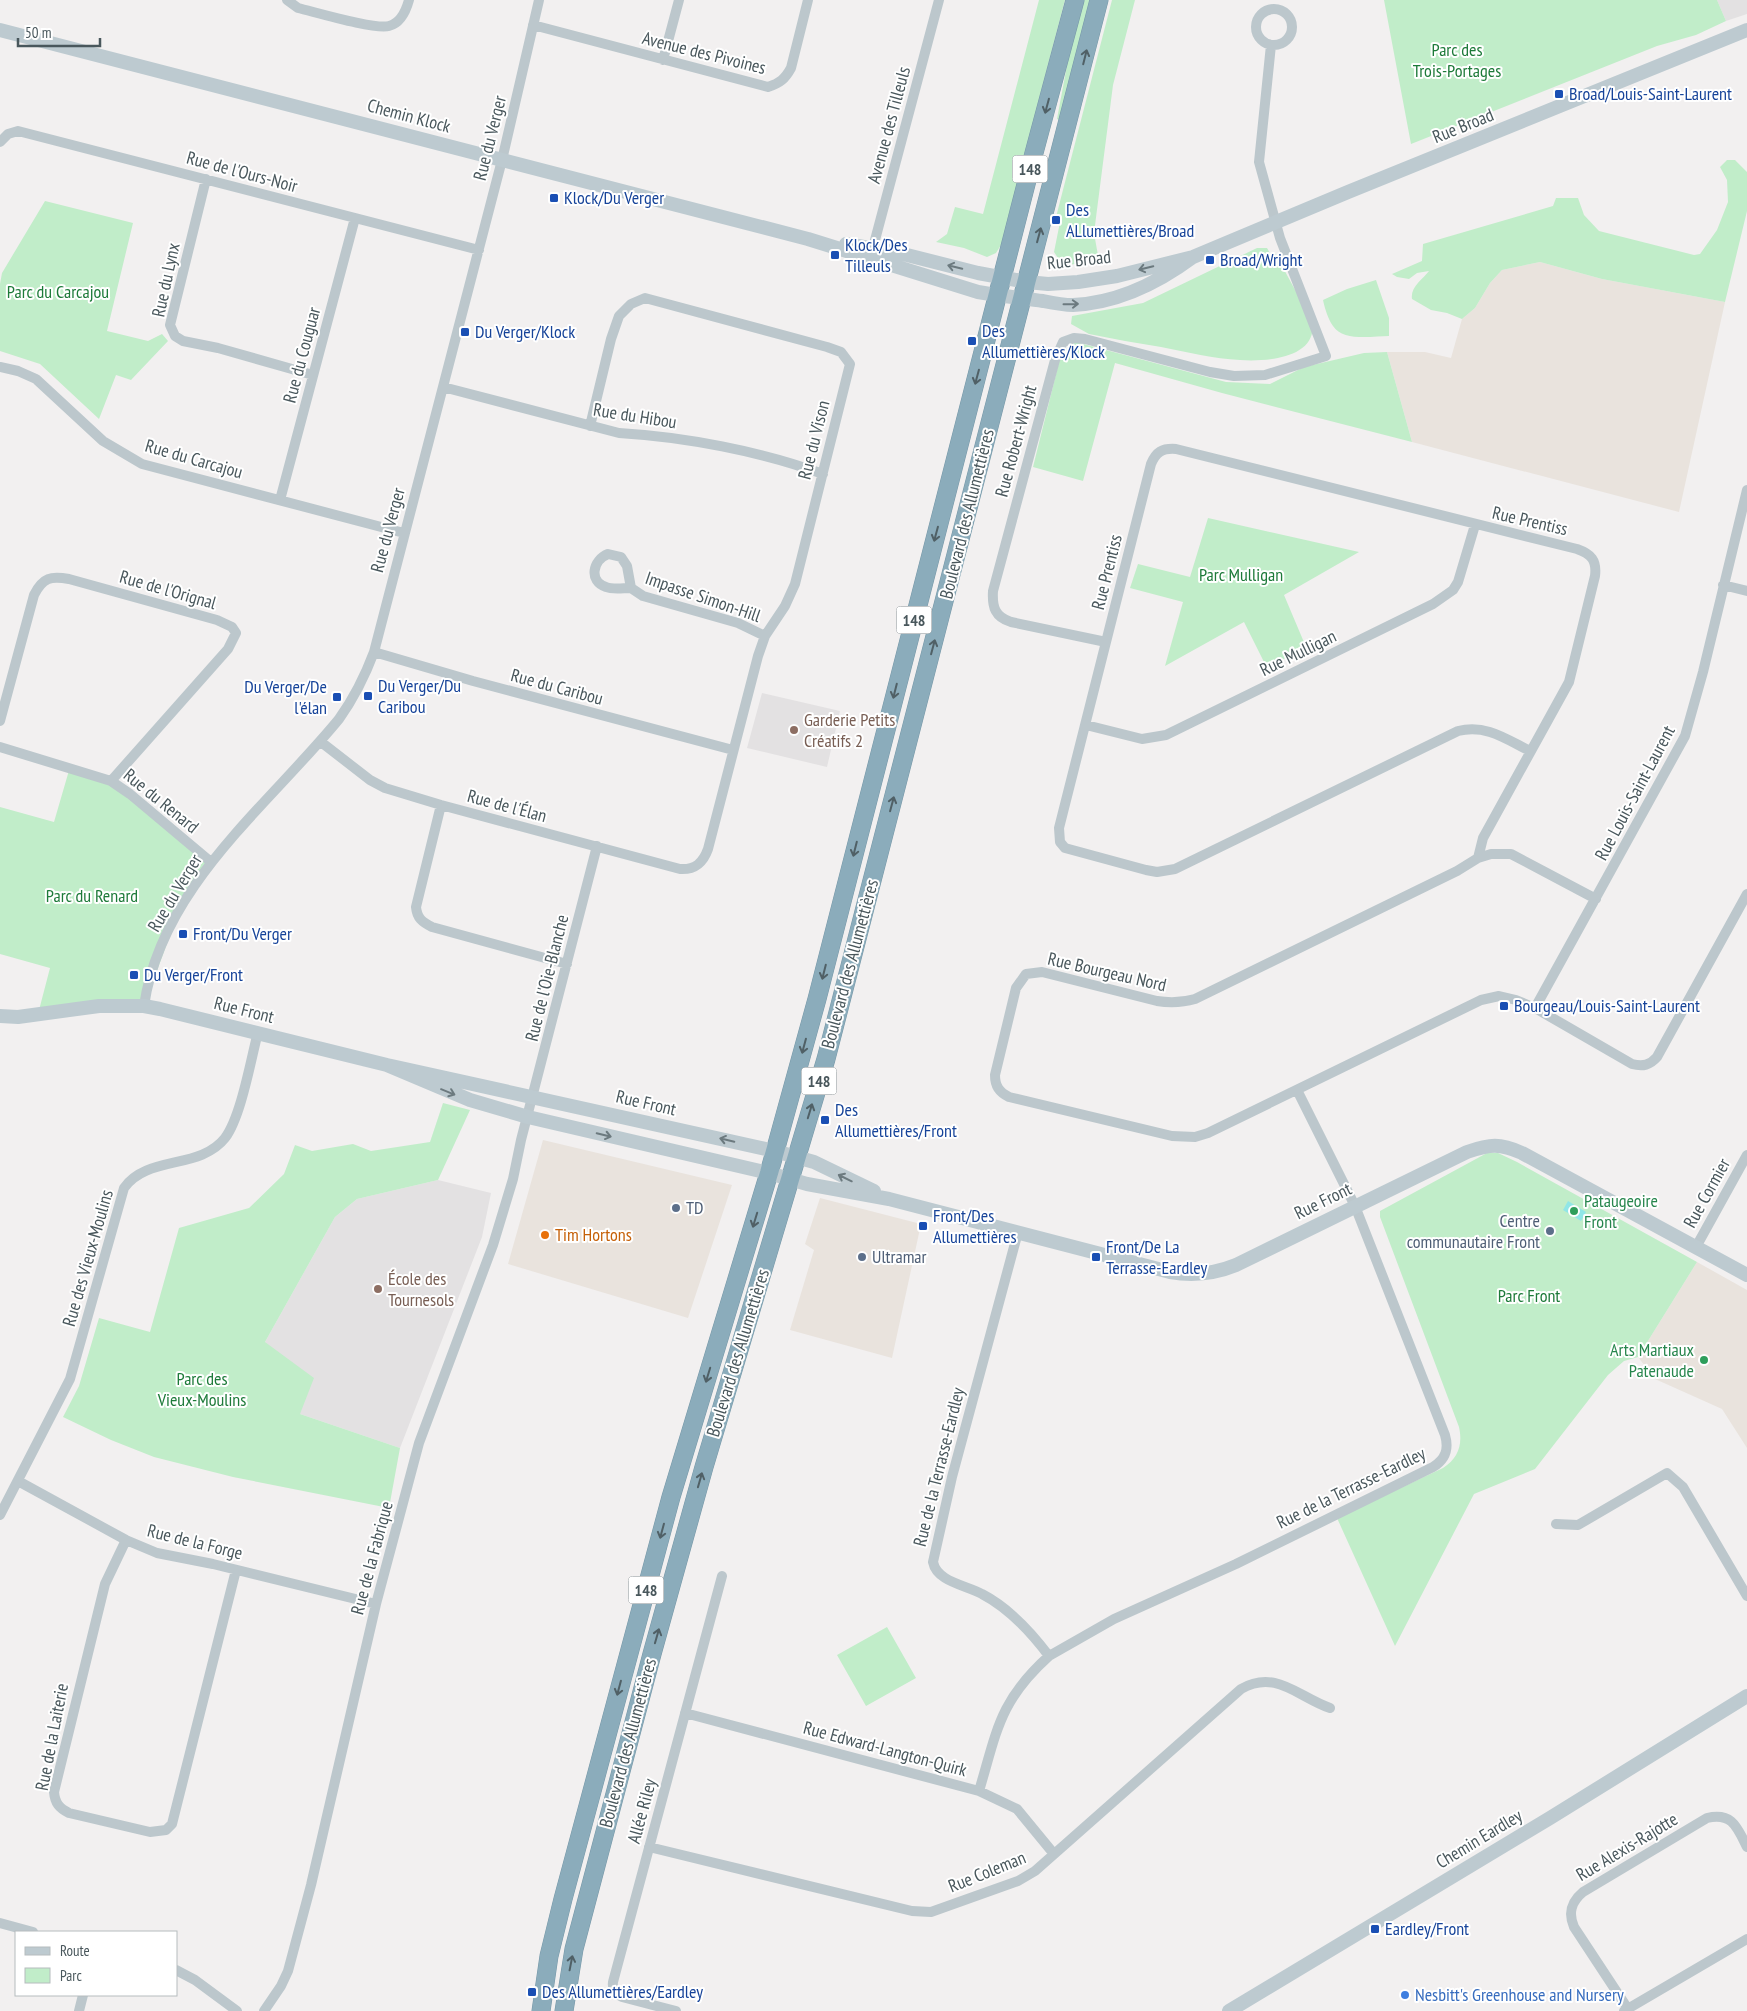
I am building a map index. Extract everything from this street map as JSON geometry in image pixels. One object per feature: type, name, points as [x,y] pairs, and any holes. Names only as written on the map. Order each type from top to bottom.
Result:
[{"type":"highway","name":"Boulevard des Allumettières","points":[[541,2011],[554,1936],[620,1684],[682,1460],[769,1173],[817,999],[1075,0]]},
{"type":"highway","name":"Boulevard des Allumettières","points":[[564,2011],[574,1949],[652,1654],[704,1467],[826,1059],[1099,0]]},
{"type":"street","points":[[287,0],[298,8],[379,27],[395,24],[404,13],[409,0]]},
{"type":"street","name":"Rue du Verger","points":[[144,1006],[154,967],[168,931],[202,874],[321,742],[350,705],[367,672],[374,652],[502,160],[539,0]]},
{"type":"street","points":[[663,60],[678,0]]},
{"type":"street","name":"Avenue des Pivoines","points":[[533,25],[768,87],[778,84],[786,78],[791,68],[808,0]]},
{"type":"street","name":"Avenue des Tilleuls","points":[[872,254],[939,0]]},
{"type":"street","name":"Chemin Klock","points":[[0,30],[808,239],[872,254],[1002,278]]},
{"type":"street","name":"Rue Broad","points":[[1002,278],[1048,284],[1094,280],[1193,257],[1747,30]]},
{"type":"street","points":[[1271,46],[1259,162],[1276,222]]},
{"type":"street","name":"Rue de l'Ours-Noir","points":[[0,142],[8,134],[18,131],[478,250]]},
{"type":"street","name":"Rue du Lynx","points":[[206,179],[170,325],[176,336],[183,341],[218,348],[313,375]]},
{"type":"street","name":"Rue du Couguar","points":[[280,500],[355,218]]},
{"type":"street","name":"Rue Robert-Wright","points":[[1106,642],[1011,622],[1002,619],[993,607],[993,591],[1056,355],[1063,342],[1074,338],[1085,339],[1210,372],[1234,376],[1265,375],[1326,356],[1280,238],[1276,222]]},
{"type":"street","name":"Chemin Klock","points":[[872,254],[978,292],[1022,300]]},
{"type":"street","name":"Rue Broad","points":[[1022,300],[1074,305],[1124,295],[1158,281],[1193,257]]},
{"type":"street","name":"Rue du Vison","points":[[590,426],[611,339],[619,316],[631,304],[645,298],[841,352],[850,364],[795,584],[785,606],[765,636],[758,656],[708,849],[702,862],[697,866]]},
{"type":"street","name":"Rue du Carcajou","points":[[0,368],[36,379],[88,430],[114,449],[142,464],[404,533]]},
{"type":"street","name":"Rue du Hibou","points":[[443,387],[619,433],[648,435],[717,445],[823,474]]},
{"type":"street","name":"Rue Prentiss","points":[[1478,858],[1483,838],[1568,682],[1595,576],[1594,560],[1590,555],[1577,549],[1176,449],[1161,450],[1155,456],[1151,464],[1059,828],[1060,842],[1065,848],[1157,872],[1175,869],[1458,731],[1480,728],[1491,731],[1530,751]]},
{"type":"street","name":"Rue Louis-Saint-Laurent","points":[[1535,1008],[1685,736],[1703,672],[1747,490]]},
{"type":"street","name":"Rue Mulligan","points":[[1086,725],[1142,739],[1166,735],[1433,604],[1453,590],[1458,582],[1475,525]]},
{"type":"street","name":"Rue de l'Orignal","points":[[0,721],[34,595],[42,582],[48,578],[69,578],[217,620],[232,627],[236,633],[228,649],[111,780]]},
{"type":"street","points":[[1723,585],[1747,591]]},
{"type":"street","name":"Impasse Simon-Hill","points":[[630,588],[643,596],[738,623],[765,636]]},
{"type":"street","name":"Rue du Caribou","points":[[374,652],[482,684],[733,750]]},
{"type":"street","name":"Rue de l'Élan","points":[[321,742],[377,785],[441,805],[680,869],[697,866]]},
{"type":"street","name":"Rue du Renard","points":[[0,748],[111,780],[211,862]]},
{"type":"street","points":[[441,805],[416,907],[417,915],[422,922],[432,927],[567,964]]},
{"type":"street","name":"Rue de l'Oie-Blanche","points":[[528,1117],[597,846]]},
{"type":"street","name":"Rue Bourgeau Nord","points":[[1596,898],[1511,854],[1491,854],[1478,858],[1457,871],[1204,995],[1185,1002],[1173,1004],[1156,1002],[1042,972],[1026,974],[1016,988],[995,1075],[995,1083],[998,1089],[1009,1097],[1183,1137],[1208,1133],[1481,1000],[1498,996],[1507,997],[1535,1008],[1632,1064],[1639,1066],[1652,1062],[1657,1056],[1747,894]]},
{"type":"street","name":"Rue Front","points":[[0,1016],[18,1017],[99,1006],[144,1006],[184,1014],[387,1065],[775,1151],[814,1162],[889,1199]]},
{"type":"street","name":"Rue des Vieux-Moulins","points":[[0,1515],[70,1379],[124,1188],[138,1174],[200,1156],[218,1146],[234,1122],[258,1032]]},
{"type":"street","name":"Rue Front","points":[[387,1065],[470,1100],[528,1117],[769,1173],[807,1184],[889,1199],[1170,1272],[1199,1274],[1225,1270],[1468,1152],[1491,1145],[1502,1146],[1522,1153],[1696,1246],[1747,1276]]},
{"type":"street","name":"Rue de la Terrasse-Eardley","points":[[979,1791],[1001,1718],[1020,1686],[1049,1656],[1114,1619],[1236,1564],[1433,1467],[1443,1459],[1447,1448],[1445,1435],[1355,1206],[1297,1090]]},
{"type":"street","name":"Rue de la Fabrique","points":[[264,2011],[281,1986],[288,1971],[303,1918],[376,1604],[419,1443],[493,1245],[513,1179],[528,1117]]},
{"type":"street","name":"Rue Cormier","points":[[1696,1246],[1747,1155]]},
{"type":"street","name":"Rue de la Terrasse-Eardley","points":[[1018,1232],[952,1477],[933,1562],[934,1568],[940,1575],[980,1592],[1002,1607],[1025,1627],[1049,1656]]},
{"type":"street","points":[[1556,1524],[1578,1525],[1667,1473],[1683,1487],[1747,1596]]},
{"type":"street","name":"Rue de la Forge","points":[[18,1481],[126,1540],[168,1556],[213,1564],[376,1604]]},
{"type":"street","name":"Rue de la Laiterie","points":[[126,1540],[105,1584],[54,1792],[55,1801],[61,1809],[68,1813],[150,1832],[166,1830],[172,1824],[236,1570]]},
{"type":"street","name":"Allée Riley","points":[[676,2011],[622,1997],[612,1988],[722,1576]]},
{"type":"street","name":"Rue Coleman","points":[[649,1846],[922,1912],[931,1912],[1018,1881],[1035,1871],[1249,1684],[1268,1681],[1278,1683],[1330,1708]]},
{"type":"street","name":"Chemin Eardley","points":[[1229,2011],[1548,1819],[1747,1696]]},
{"type":"street","name":"Rue Edward-Langton-Quirk","points":[[685,1713],[979,1791],[1017,1809],[1054,1854]]},
{"type":"street","name":"Rue Alexis-Rajotte","points":[[1626,2010],[1570,1918],[1571,1910],[1577,1897],[1582,1892],[1706,1818],[1721,1816],[1732,1822],[1747,1847]]},
{"type":"street","points":[[0,1924],[29,1931]]},
{"type":"street","points":[[1626,2010],[1747,1939]]},
{"type":"street","points":[[178,1971],[196,1980],[237,2011]]},
{"type":"street","points":[[78,2011],[83,1996]]},
{"type":"shaded area","points":[[1717,0],[1747,0],[1747,14],[1726,21]]},
{"type":"shaded area","points":[[1540,262],[1602,279],[1725,302],[1679,512],[1412,442],[1387,352],[1425,352],[1451,358],[1462,319],[1475,308],[1490,283],[1502,270]]},
{"type":"shaded area","name":"Garderie Petits Créatifs 2","points":[[762,693],[840,711],[827,767],[747,748]]},
{"type":"shaded area","points":[[543,1140],[732,1185],[688,1318],[508,1264]]},
{"type":"shaded area","name":"École des Tournesols","points":[[438,1180],[491,1193],[482,1237],[400,1448],[300,1414],[265,1342],[335,1217],[357,1199]]},
{"type":"shaded area","points":[[820,1198],[921,1224],[892,1358],[790,1330],[814,1250],[805,1244]]},
{"type":"shaded area","points":[[1697,1262],[1747,1290],[1747,1448],[1722,1409],[1655,1379],[1638,1357]]},
{"type":"green space","points":[[1039,0],[1065,0],[1001,245],[996,253],[987,257],[964,248],[936,242],[947,234],[955,207],[983,214]]},
{"type":"green space","points":[[1081,0],[1093,0],[1062,121],[1057,119]]},
{"type":"green space","points":[[1112,0],[1135,0],[1113,85],[1094,233],[1099,261],[1067,265],[1054,252],[1061,217],[1056,217]]},
{"type":"green space","name":"Parc des Trois-Portages","points":[[1384,0],[1717,0],[1726,21],[1696,35],[1657,46],[1411,144]]},
{"type":"green space","points":[[1727,160],[1735,160],[1747,172],[1747,211],[1725,302],[1602,279],[1540,262],[1502,270],[1490,283],[1475,308],[1462,319],[1447,313],[1431,310],[1412,299],[1415,287],[1429,271],[1417,273],[1409,279],[1392,274],[1422,261],[1423,244],[1553,206],[1556,198],[1578,198],[1584,215],[1599,231],[1694,255],[1700,254],[1717,230],[1728,202],[1727,180],[1720,167]]},
{"type":"green space","name":"Parc du Carcajou","points":[[45,201],[133,223],[107,331],[148,341],[162,334],[168,341],[131,380],[116,375],[99,419],[40,364],[0,351],[0,284],[2,273]]},
{"type":"green space","points":[[1257,248],[1267,248],[1271,255],[1275,253],[1312,321],[1312,333],[1307,343],[1299,350],[1288,355],[1263,360],[1220,358],[1089,334],[1071,324],[1072,316],[1143,303]]},
{"type":"green space","points":[[1376,280],[1389,318],[1389,336],[1359,337],[1338,331],[1330,320],[1323,300],[1347,289]]},
{"type":"green space","points":[[1076,342],[1226,382],[1270,384],[1304,367],[1364,353],[1387,352],[1412,442],[1115,363],[1083,481],[1033,467],[1060,358],[1064,350]]},
{"type":"green space","name":"Parc Mulligan","points":[[1208,518],[1359,552],[1284,595],[1306,647],[1267,668],[1244,622],[1165,666],[1183,602],[1130,588],[1138,564],[1190,577]]},
{"type":"green space","name":"Parc du Renard","points":[[70,767],[111,781],[211,862],[179,911],[144,1006],[38,1014],[50,968],[0,954],[0,807],[54,822]]},
{"type":"green space","name":"Parc des Vieux-Moulins","points":[[443,1103],[470,1110],[438,1180],[357,1199],[335,1217],[265,1342],[314,1378],[300,1414],[400,1448],[389,1508],[233,1477],[154,1457],[111,1440],[63,1417],[79,1386],[99,1318],[150,1332],[179,1228],[249,1208],[284,1174],[295,1145],[312,1151],[353,1144],[371,1151],[430,1142]]},
{"type":"green space","name":"Parc Front","points":[[1487,1153],[1498,1153],[1517,1162],[1697,1262],[1638,1357],[1624,1361],[1608,1375],[1535,1469],[1474,1494],[1395,1646],[1337,1518],[1443,1468],[1456,1455],[1460,1445],[1460,1434],[1380,1217],[1380,1211]]},
{"type":"green space","points":[[887,1627],[916,1678],[866,1706],[837,1655]]},
{"type":"water","name":"Pataugeoire Front","points":[[1568,1201],[1586,1212],[1581,1221],[1563,1210]]},
{"type":"place","name":"Broad/Louis-Saint-Laurent","points":[[1559,94]]},
{"type":"place","name":"Klock/Du Verger","points":[[554,198]]},
{"type":"place","name":"Des ALlumettières/Broad","points":[[1056,220]]},
{"type":"place","name":"Klock/Des Tilleuls","points":[[835,255]]},
{"type":"place","name":"Broad/Wright","points":[[1210,260]]},
{"type":"place","name":"Du Verger/Klock","points":[[465,332]]},
{"type":"place","name":"Des Allumettières/Klock","points":[[972,341]]},
{"type":"place","name":"Du Verger/Du Caribou","points":[[368,696]]},
{"type":"place","name":"Du Verger/De l'élan","points":[[337,697]]},
{"type":"place","name":"Garderie Petits Créatifs 2","points":[[794,730]]},
{"type":"place","name":"Front/Du Verger","points":[[183,934]]},
{"type":"place","name":"Du Verger/Front","points":[[134,975]]},
{"type":"place","name":"Bourgeau/Louis-Saint-Laurent","points":[[1504,1006]]},
{"type":"place","name":"Des Allumettières/Front","points":[[825,1120]]},
{"type":"place","name":"TD","points":[[676,1208]]},
{"type":"place","name":"Pataugeoire Front","points":[[1574,1211]]},
{"type":"place","name":"Front/Des Allumettières","points":[[923,1226]]},
{"type":"place","name":"Centre communautaire Front","points":[[1550,1231]]},
{"type":"place","name":"Tim Hortons","points":[[545,1235]]},
{"type":"place","name":"Ultramar","points":[[862,1257]]},
{"type":"place","name":"Front/De La Terrasse-Eardley","points":[[1096,1257]]},
{"type":"place","name":"École des Tournesols","points":[[378,1289]]},
{"type":"place","name":"Arts Martiaux Patenaude","points":[[1704,1360]]},
{"type":"place","name":"Eardley/Front","points":[[1375,1929]]},
{"type":"place","name":"Des Allumettières/Eardley","points":[[532,1992]]},
{"type":"place","name":"Nesbitt's Greenhouse and Nursery","points":[[1405,1995]]}]
